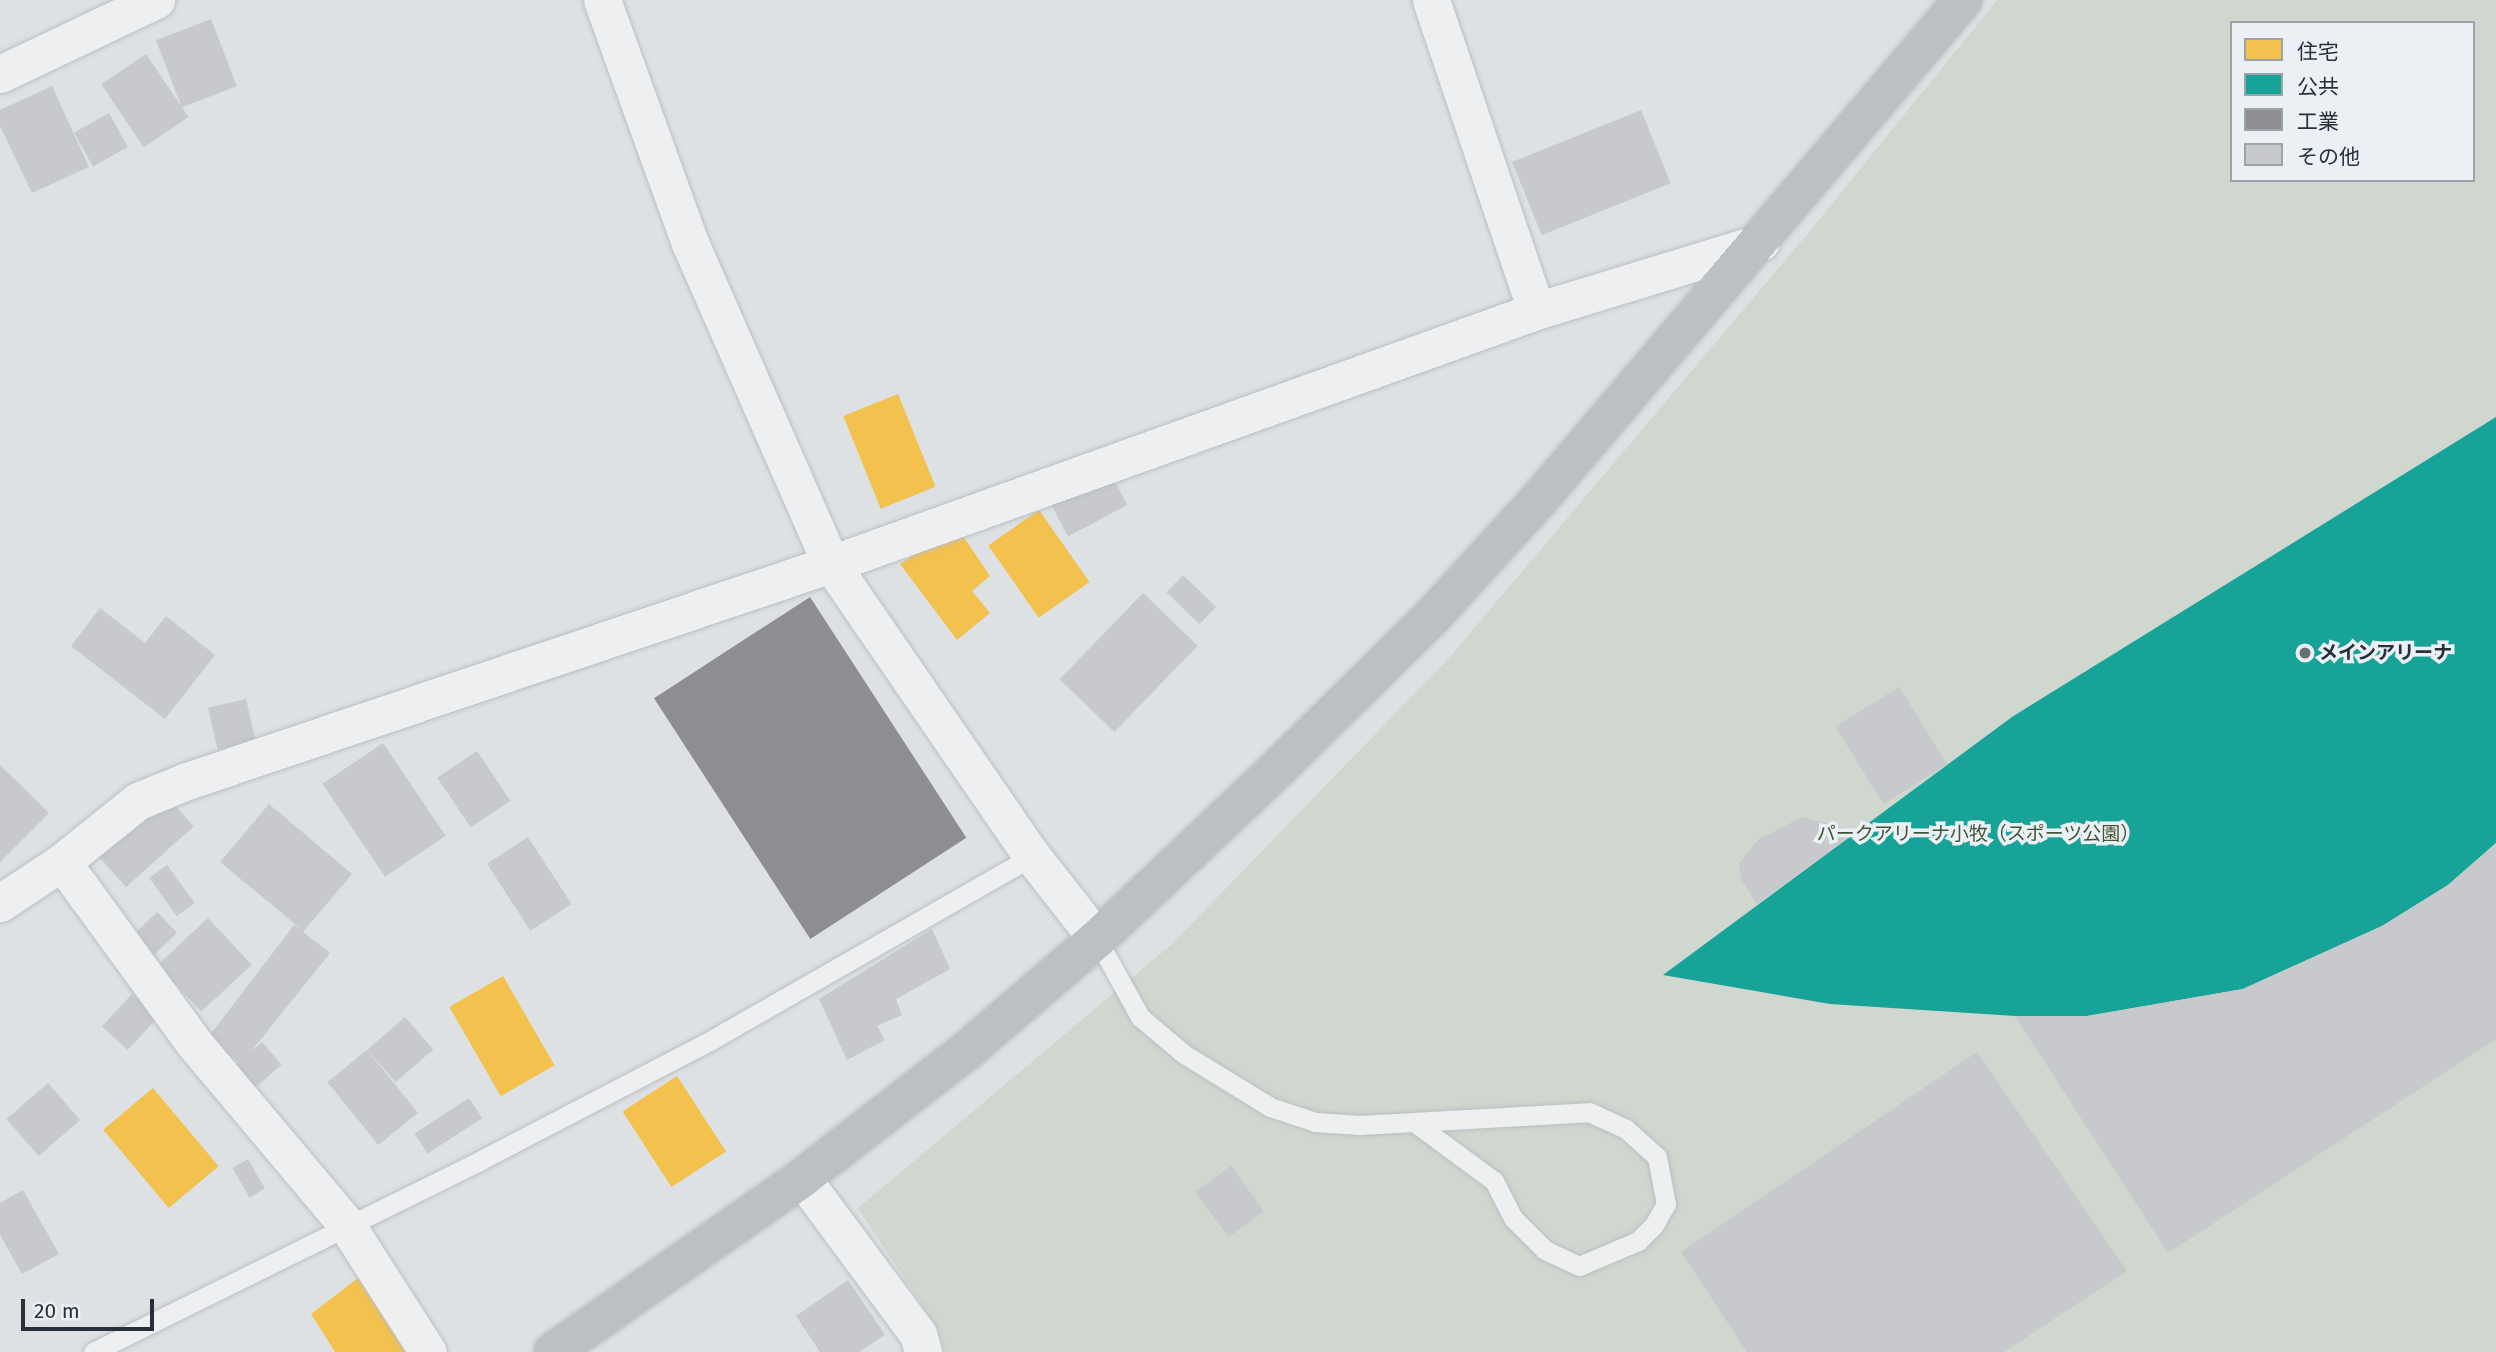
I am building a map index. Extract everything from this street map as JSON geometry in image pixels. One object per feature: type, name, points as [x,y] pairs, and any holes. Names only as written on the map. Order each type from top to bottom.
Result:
[{"type":"street","points":[[0,74],[156,0]]},
{"type":"street","points":[[602,0],[690,243],[831,564],[1032,856],[1097,939]]},
{"type":"street","points":[[1431,0],[1536,311]]},
{"type":"street","points":[[554,1352],[802,1178],[964,1053],[1097,939],[1431,618],[1761,242],[1964,0]]},
{"type":"street","points":[[0,903],[62,862],[138,801],[187,781],[831,564],[1536,311],[1761,242]]},
{"type":"street","points":[[62,862],[194,1043],[346,1224],[428,1352]]},
{"type":"street","points":[[802,1178],[918,1334],[923,1352]]},
{"type":"lane","points":[[93,1352],[346,1224],[481,1160],[713,1039],[1032,856]]},
{"type":"lane","points":[[1097,939],[1140,1017],[1184,1054],[1270,1107],[1315,1122],[1418,1125],[1589,1112],[1626,1129],[1657,1157],[1665,1203],[1654,1226],[1638,1241],[1579,1266],[1545,1250],[1513,1218],[1494,1181],[1418,1125]]},
{"type":"green space","name":"パークアリーナ小牧（スポーツ公園）","points":[[1997,0],[2496,0],[2496,1352],[945,1352],[938,1329],[858,1208],[1172,944],[1448,659],[1810,231]]},
{"type":"building: 住宅","points":[[898,394],[935,487],[881,509],[843,416]]},
{"type":"building: 住宅","points":[[1039,510],[1089,582],[1039,618],[988,546]]},
{"type":"building: 住宅","points":[[957,527],[990,576],[972,591],[990,613],[957,640],[900,564]]},
{"type":"building: 住宅","points":[[503,976],[554,1065],[501,1096],[449,1007]]},
{"type":"building: 住宅","points":[[677,1076],[726,1151],[672,1187],[622,1111]]},
{"type":"building: 住宅","points":[[153,1088],[219,1166],[169,1208],[103,1130]]},
{"type":"building: 住宅","points":[[362,1275],[412,1352],[335,1352],[311,1314]]},
{"type":"building: 公共","name":"メインアリーナ","points":[[2496,417],[2496,843],[2448,885],[2382,926],[2243,989],[2087,1016],[2015,1016],[1830,1004],[1663,975],[2012,717]]},
{"type":"building: 工業","points":[[810,597],[966,838],[810,939],[654,698]]},
{"type":"building: その他","points":[[211,19],[237,86],[182,107],[156,40]]},
{"type":"building: その他","points":[[146,54],[188,117],[144,147],[101,84]]},
{"type":"building: その他","points":[[52,86],[89,167],[32,193],[0,126],[0,110]]},
{"type":"building: その他","points":[[1641,110],[1671,183],[1542,235],[1512,162]]},
{"type":"building: その他","points":[[109,113],[128,147],[93,167],[74,132]]},
{"type":"building: その他","points":[[1107,467],[1127,505],[1068,536],[1048,498]]},
{"type":"building: その他","points":[[1183,575],[1216,607],[1199,624],[1166,592]]},
{"type":"building: その他","points":[[1143,593],[1198,646],[1114,732],[1060,679]]},
{"type":"building: その他","points":[[100,608],[145,643],[166,616],[215,655],[165,719],[71,646]]},
{"type":"building: その他","points":[[1899,687],[1947,764],[1884,804],[1835,727]]},
{"type":"building: その他","points":[[246,699],[256,741],[218,750],[208,708]]},
{"type":"building: その他","points":[[383,743],[446,836],[385,877],[322,784]]},
{"type":"building: その他","points":[[477,751],[511,801],[471,828],[437,778]]},
{"type":"building: その他","points":[[0,765],[49,813],[0,862]]},
{"type":"building: その他","points":[[163,792],[194,826],[126,887],[95,853]]},
{"type":"building: その他","points":[[269,804],[352,874],[303,932],[330,953],[241,1064],[207,1039],[294,925],[301,929],[220,862]]},
{"type":"building: その他","points":[[1802,817],[1858,831],[1757,904],[1741,879],[1739,863],[1758,840]]},
{"type":"building: その他","points":[[528,837],[572,904],[530,931],[487,864]]},
{"type":"building: その他","points":[[2496,843],[2496,1039],[2168,1253],[2015,1016],[2087,1016],[2243,989],[2382,926],[2448,885]]},
{"type":"building: その他","points":[[167,865],[195,903],[177,916],[149,878]]},
{"type":"building: その他","points":[[157,912],[177,933],[154,955],[134,934]]},
{"type":"building: その他","points":[[208,918],[252,965],[201,1012],[158,965]]},
{"type":"building: その他","points":[[932,929],[950,969],[896,999],[902,1015],[877,1026],[885,1040],[847,1060],[819,999]]},
{"type":"building: その他","points":[[132,994],[158,1018],[128,1050],[102,1026]]},
{"type":"building: その他","points":[[405,1017],[433,1049],[395,1082],[367,1050]]},
{"type":"building: その他","points":[[262,1042],[282,1065],[254,1089],[234,1066]]},
{"type":"building: その他","points":[[367,1050],[418,1113],[378,1145],[327,1082]]},
{"type":"building: その他","points":[[1977,1052],[2127,1271],[2004,1352],[1747,1352],[1681,1252]]},
{"type":"building: その他","points":[[48,1083],[80,1120],[39,1156],[6,1119]]},
{"type":"building: その他","points":[[469,1098],[482,1118],[428,1154],[414,1133]]},
{"type":"building: その他","points":[[248,1159],[265,1188],[249,1197],[232,1168]]},
{"type":"building: その他","points":[[1231,1166],[1264,1211],[1228,1237],[1195,1192]]},
{"type":"building: その他","points":[[23,1190],[59,1254],[22,1274],[0,1235],[0,1203]]},
{"type":"building: その他","points":[[848,1280],[885,1335],[859,1352],[820,1352],[796,1316]]},
{"type":"place","name":"メインアリーナ","points":[[2305,653]]}]
